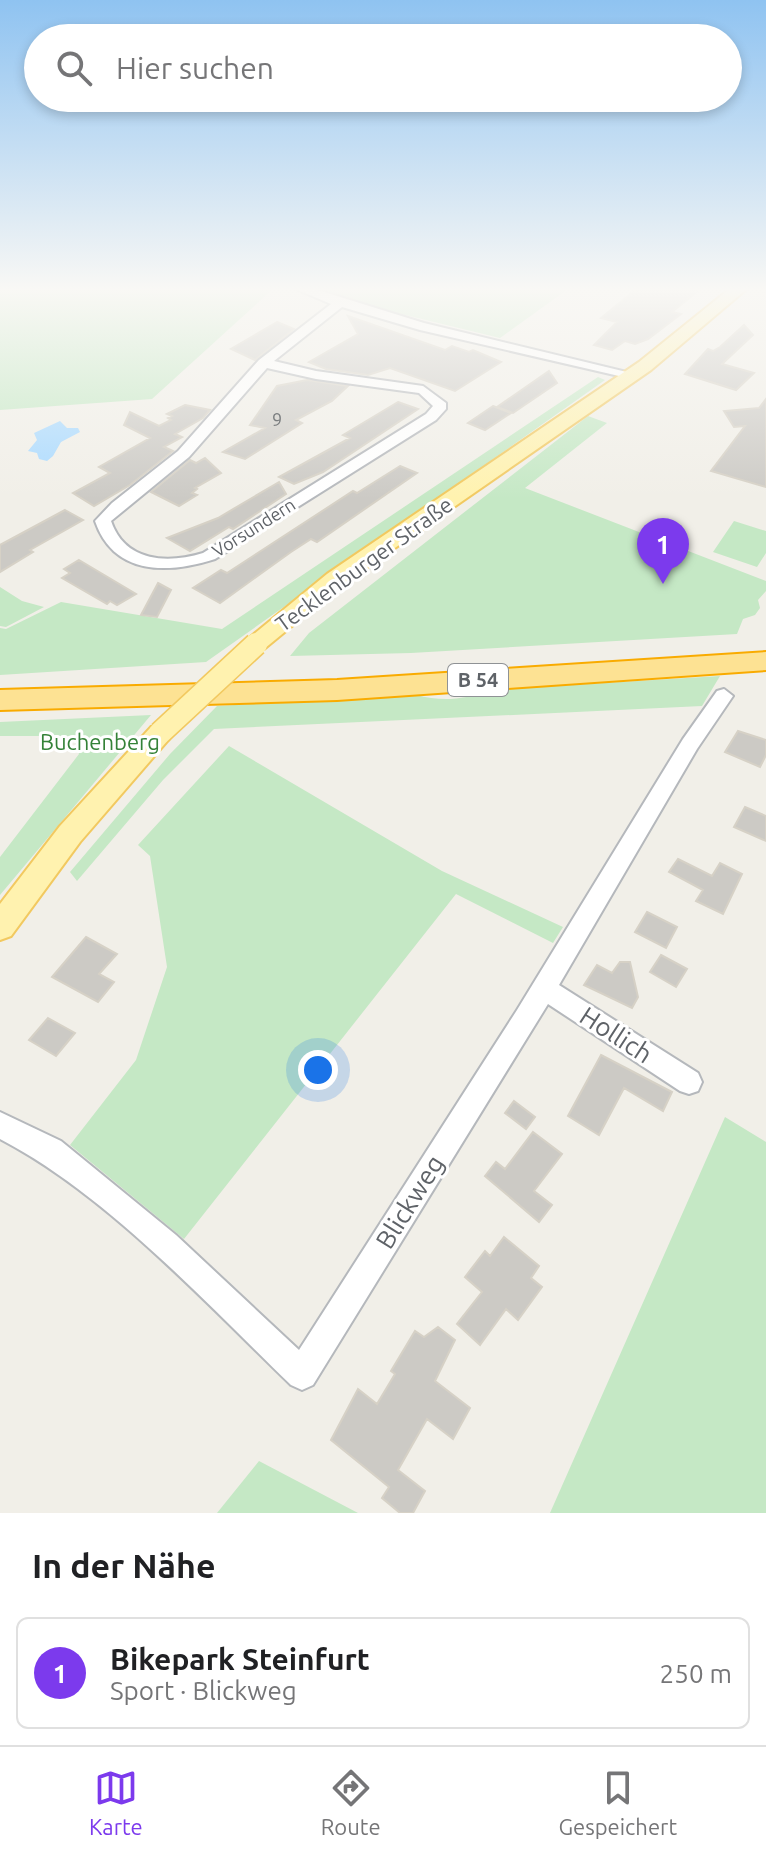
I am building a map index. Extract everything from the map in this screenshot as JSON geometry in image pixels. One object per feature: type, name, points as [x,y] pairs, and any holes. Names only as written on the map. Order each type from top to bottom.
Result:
[{"type":"highway","name":"B 54","points":[[0,686],[338,678],[766,651]]},
{"type":"highway","name":"B 54","points":[[0,700],[337,690],[766,661]]},
{"type":"main road","name":"Tecklenburger Straße","points":[[0,927],[70,834],[160,733],[256,644],[335,579],[654,358]]},
{"type":"street","name":"Vorsundern","points":[[264,363],[316,375],[423,390],[441,406],[431,417],[209,556],[190,563],[147,562],[113,545],[105,536],[103,521],[111,510],[141,491],[173,464],[264,363],[271,358]]},
{"type":"street","points":[[551,358],[632,375]]},
{"type":"street","name":"Blickweg","points":[[0,1125],[51,1151],[166,1245],[302,1374],[544,988],[690,744],[724,696]]},
{"type":"street","name":"Hollich","points":[[544,988],[689,1082]]},
{"type":"green space","points":[[0,358],[197,358],[152,399],[0,410]]},
{"type":"green space","points":[[598,377],[605,380],[206,662],[0,675],[0,628],[6,629],[61,602],[222,629]]},
{"type":"green space","points":[[588,416],[607,423],[525,488],[766,581],[766,591],[758,600],[760,608],[755,615],[743,619],[737,634],[411,653],[290,656],[309,633]]},
{"type":"green space","points":[[734,521],[766,531],[766,553],[757,567],[713,552]]},
{"type":"green space","points":[[0,587],[22,601],[44,607],[6,627],[0,626]]},
{"type":"green space","points":[[720,676],[702,706],[214,729],[163,780],[77,881],[70,872],[170,754],[217,706],[416,695],[451,699],[486,690]]},
{"type":"green space","name":"Buchenberg","points":[[151,715],[0,895],[0,857],[79,754],[73,736],[0,736],[0,722]]},
{"type":"green space","points":[[229,746],[442,871],[563,927],[553,943],[456,894],[184,1239],[70,1145],[136,1060],[167,967],[150,856],[138,845]]},
{"type":"green space","points":[[725,1117],[766,1142],[766,1513],[550,1513]]},
{"type":"green space","points":[[259,1461],[358,1513],[217,1513]]},
{"type":"water","points":[[60,421],[67,428],[78,428],[80,432],[61,442],[47,461],[39,459],[37,453],[28,451],[37,440],[34,433]]},
{"type":"building","points":[[317,358],[491,358],[501,362],[455,391],[390,368],[368,375],[326,369],[309,362]]},
{"type":"building","points":[[700,358],[729,358],[722,364],[754,373],[736,390],[685,374]]},
{"type":"building","points":[[549,371],[557,383],[513,413],[497,407]]},
{"type":"building","points":[[307,380],[348,386],[332,401],[296,420],[302,423],[245,459],[223,452],[265,428],[250,425],[277,386]]},
{"type":"building","points":[[766,399],[766,487],[711,471],[745,426],[734,427],[724,411],[759,408]]},
{"type":"building","points":[[398,402],[418,409],[323,472],[294,484],[279,477],[350,438],[343,435]]},
{"type":"building","points":[[185,405],[210,410],[203,418],[175,434],[182,437],[164,447],[173,451],[130,485],[94,506],[73,493],[110,473],[99,467],[150,438],[124,425],[130,412],[159,426],[171,420],[168,418],[172,416],[167,414]]},
{"type":"building","points":[[493,406],[511,413],[485,430],[468,423]]},
{"type":"building","points":[[205,458],[221,473],[195,488],[192,493],[197,495],[179,506],[151,492],[190,460],[196,463]]},
{"type":"building","points":[[400,466],[417,473],[317,542],[311,539],[291,552],[220,603],[193,588],[221,570],[227,573],[353,491],[357,493]]},
{"type":"building","points":[[279,482],[286,494],[233,529],[229,527],[190,551],[167,538],[218,518]]},
{"type":"building","points":[[65,510],[83,520],[30,550],[33,552],[0,572],[0,545]]},
{"type":"building","points":[[79,560],[136,594],[117,605],[110,601],[107,604],[62,578],[70,573],[64,569]]},
{"type":"building","points":[[158,583],[171,590],[157,617],[141,615]]},
{"type":"building","points":[[738,731],[766,740],[766,755],[760,767],[725,752]]},
{"type":"building","points":[[745,807],[766,816],[766,841],[734,827]]},
{"type":"building","points":[[678,859],[712,876],[720,863],[742,874],[723,914],[696,901],[703,890],[669,872]]},
{"type":"building","points":[[647,912],[677,927],[666,948],[635,932]]},
{"type":"building","points":[[86,937],[117,954],[99,974],[114,982],[98,1002],[52,977]]},
{"type":"building","points":[[661,955],[687,969],[676,987],[650,972]]},
{"type":"building","points":[[620,962],[630,962],[638,997],[632,1008],[584,985],[597,965],[612,973]]},
{"type":"building","points":[[48,1018],[75,1033],[56,1056],[29,1040]]},
{"type":"building","points":[[601,1055],[672,1092],[663,1111],[624,1088],[599,1135],[568,1116]]},
{"type":"building","points":[[514,1101],[535,1117],[526,1129],[505,1113]]},
{"type":"building","points":[[533,1132],[562,1154],[534,1191],[552,1205],[539,1222],[485,1176],[496,1162],[505,1169]]},
{"type":"building","points":[[504,1237],[539,1266],[531,1278],[542,1287],[518,1320],[506,1309],[480,1345],[457,1324],[482,1292],[465,1277],[485,1251],[490,1256]]},
{"type":"building","points":[[438,1327],[455,1340],[435,1381],[470,1408],[453,1439],[427,1419],[398,1470],[425,1491],[413,1513],[400,1513],[382,1498],[389,1487],[331,1440],[358,1389],[377,1404],[395,1374],[391,1371],[415,1331],[424,1337]]},
{"type":"place","name":"Bikepark Steinfurt","points":[[663,584]]}]
